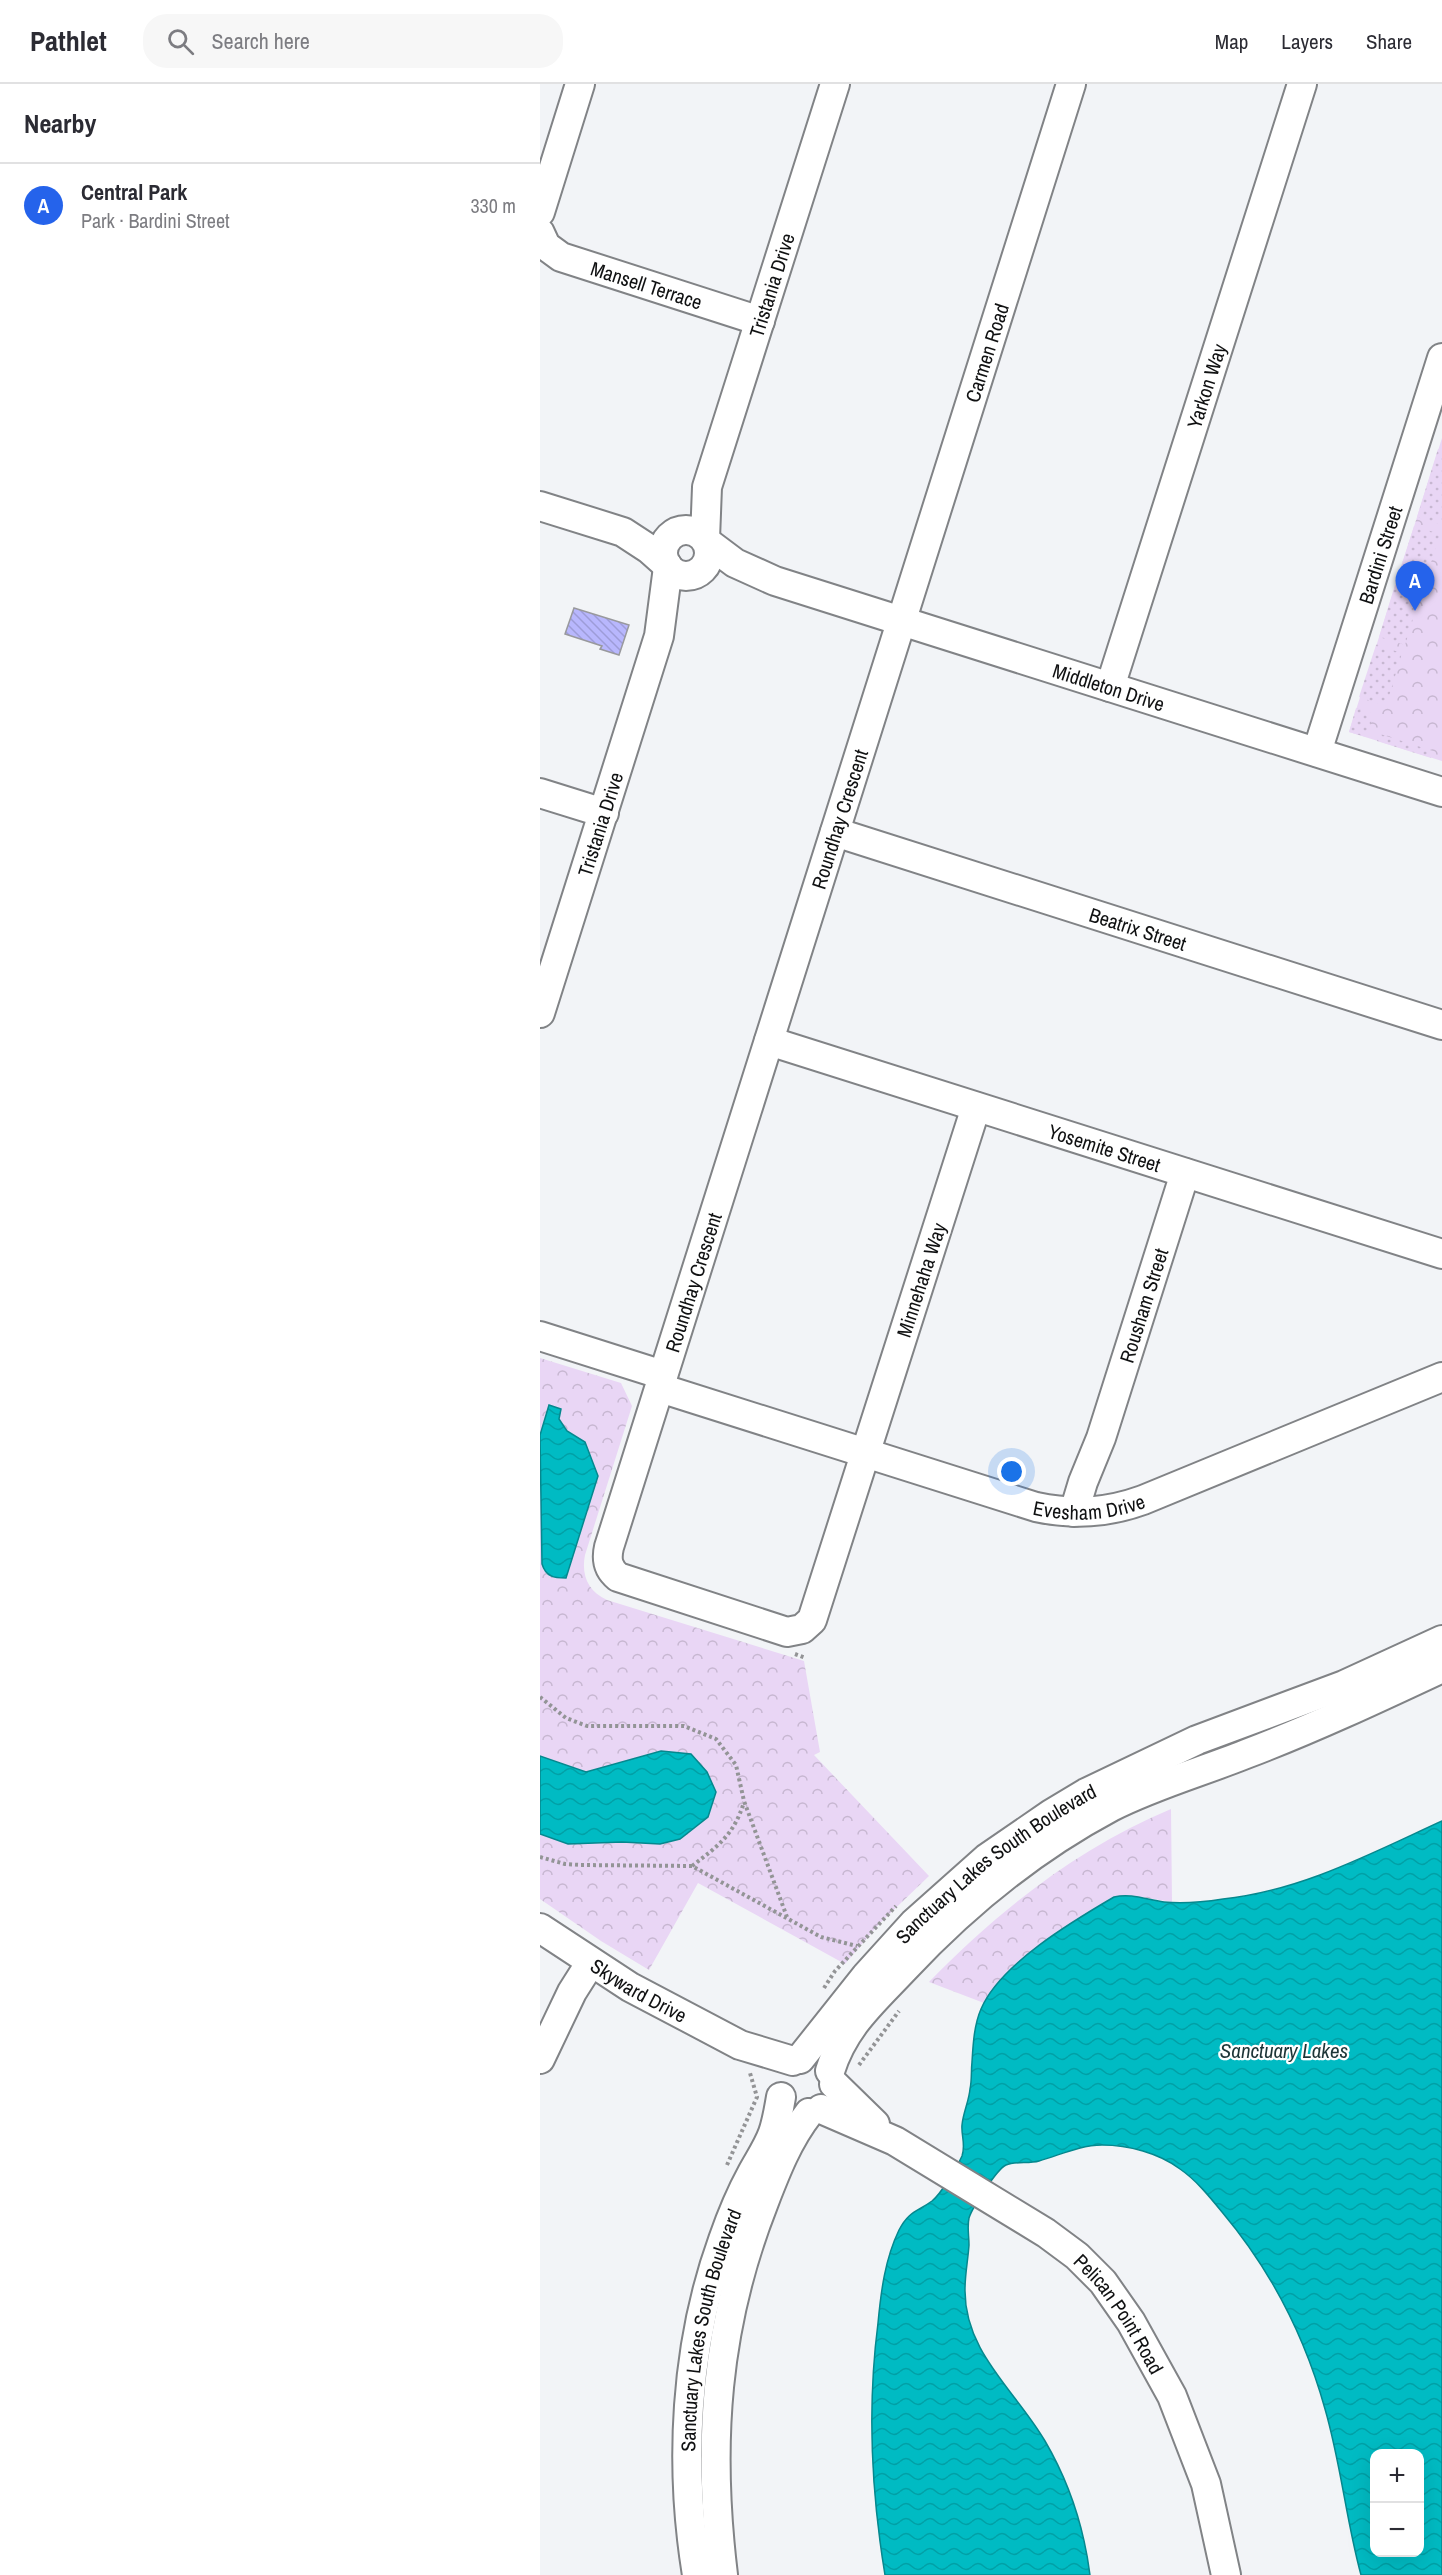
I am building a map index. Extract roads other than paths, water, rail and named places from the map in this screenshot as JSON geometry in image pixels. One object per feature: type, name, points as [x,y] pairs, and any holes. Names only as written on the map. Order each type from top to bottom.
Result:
[{"type":"street","points":[[541,231],[580,84]]},
{"type":"street","name":"Tristania Drive","points":[[706,540],[707,487],[835,84]]},
{"type":"street","name":"Carmen Road","points":[[900,621],[1071,84]]},
{"type":"street","name":"Yarkon Way","points":[[1110,687],[1302,84]]},
{"type":"street","name":"Mansell Terrace","points":[[541,231],[553,253],[573,262],[760,321]]},
{"type":"street","name":"Bardini Street","points":[[1317,752],[1442,358]]},
{"type":"street","name":"Tristania Drive","points":[[674,533],[707,487]]},
{"type":"street","points":[[540,506],[623,532],[649,549],[681,576],[698,573],[708,562],[710,555],[706,540],[700,534],[688,530],[674,533],[623,532]]},
{"type":"street","points":[[667,566],[663,552],[667,539],[674,533]]},
{"type":"street","name":"Middleton Drive","points":[[706,540],[735,563],[775,581],[1442,792]]},
{"type":"street","name":"Tristania Drive","points":[[660,636],[667,566]]},
{"type":"street","name":"Tristania Drive","points":[[540,1013],[660,636],[683,589],[698,573]]},
{"type":"street","name":"Middleton Drive","points":[[698,573],[731,573],[775,581]]},
{"type":"street","name":"Roundhay Crescent","points":[[866,1454],[812,1620],[802,1629],[794,1632],[776,1629],[625,1581],[609,1568],[609,1547],[900,621]]},
{"type":"street","points":[[540,793],[603,813]]},
{"type":"street","name":"Beatrix Street","points":[[835,832],[1442,1025]]},
{"type":"street","name":"Yosemite Street","points":[[769,1041],[1442,1254]]},
{"type":"street","name":"Minnehaha Way","points":[[866,1454],[976,1107]]},
{"type":"street","name":"Rousham Street","points":[[1083,1512],[1090,1461],[1101,1438],[1185,1173]]},
{"type":"street","name":"Evesham Drive","points":[[540,1336],[866,1454],[1036,1507],[1083,1512],[1143,1500],[1442,1377]]},
{"type":"street","name":"Sanctuary Lakes South Boulevard","points":[[697,2575],[688,2459],[691,2386],[699,2326],[722,2242],[751,2174],[772,2135],[788,2075],[899,1939],[932,1906],[987,1858],[1086,1793],[1234,1725],[1344,1685],[1442,1640]]},
{"type":"street","name":"Sanctuary Lakes South Boulevard","points":[[723,2575],[717,2509],[715,2446],[717,2388],[723,2345],[743,2262],[757,2220],[790,2140],[815,2111],[831,2098],[837,2084],[841,2041],[861,2014],[962,1910],[1019,1864],[1078,1826],[1144,1791],[1245,1755],[1442,1668]]},
{"type":"street","points":[[1234,1725],[1245,1755]]},
{"type":"street","name":"Skyward Drive","points":[[540,1928],[630,1987],[740,2046],[788,2075]]},
{"type":"street","points":[[540,2059],[572,1992],[591,1962]]},
{"type":"street","points":[[815,2111],[792,2110],[788,2075],[817,2060],[837,2084]]},
{"type":"street","name":"Pelican Point Road","points":[[837,2084],[895,2141]]},
{"type":"street","name":"Pelican Point Road","points":[[815,2111],[895,2141],[1046,2233],[1077,2256],[1103,2282],[1131,2322],[1172,2396],[1191,2441],[1206,2484],[1226,2575]]},
{"type":"water","points":[[549,1405],[561,1409],[559,1419],[567,1431],[585,1442],[598,1476],[566,1578],[551,1576],[542,1564],[540,1435]]},
{"type":"water","points":[[661,1751],[691,1754],[707,1772],[716,1792],[708,1817],[680,1839],[660,1844],[622,1842],[568,1844],[540,1834],[540,1756],[586,1772]]},
{"type":"water","name":"Sanctuary Lakes","points":[[1442,1821],[1442,2575],[1361,2575],[1331,2430],[1317,2382],[1284,2305],[1256,2257],[1207,2194],[1172,2163],[1133,2148],[1094,2145],[1035,2162],[1010,2164],[1002,2168],[985,2189],[969,2218],[965,2283],[967,2312],[982,2352],[1045,2441],[1068,2489],[1084,2540],[1090,2575],[885,2575],[876,2512],[872,2449],[872,2386],[884,2275],[899,2230],[910,2215],[936,2198],[962,2156],[964,2148],[962,2125],[971,2086],[975,2028],[990,1992],[1004,1976],[1039,1945],[1114,1897],[1133,1896],[1164,1902],[1186,1903],[1252,1895],[1308,1879],[1363,1858]]},
{"type":"place","name":"Central Park","points":[[1415,611]]}]
